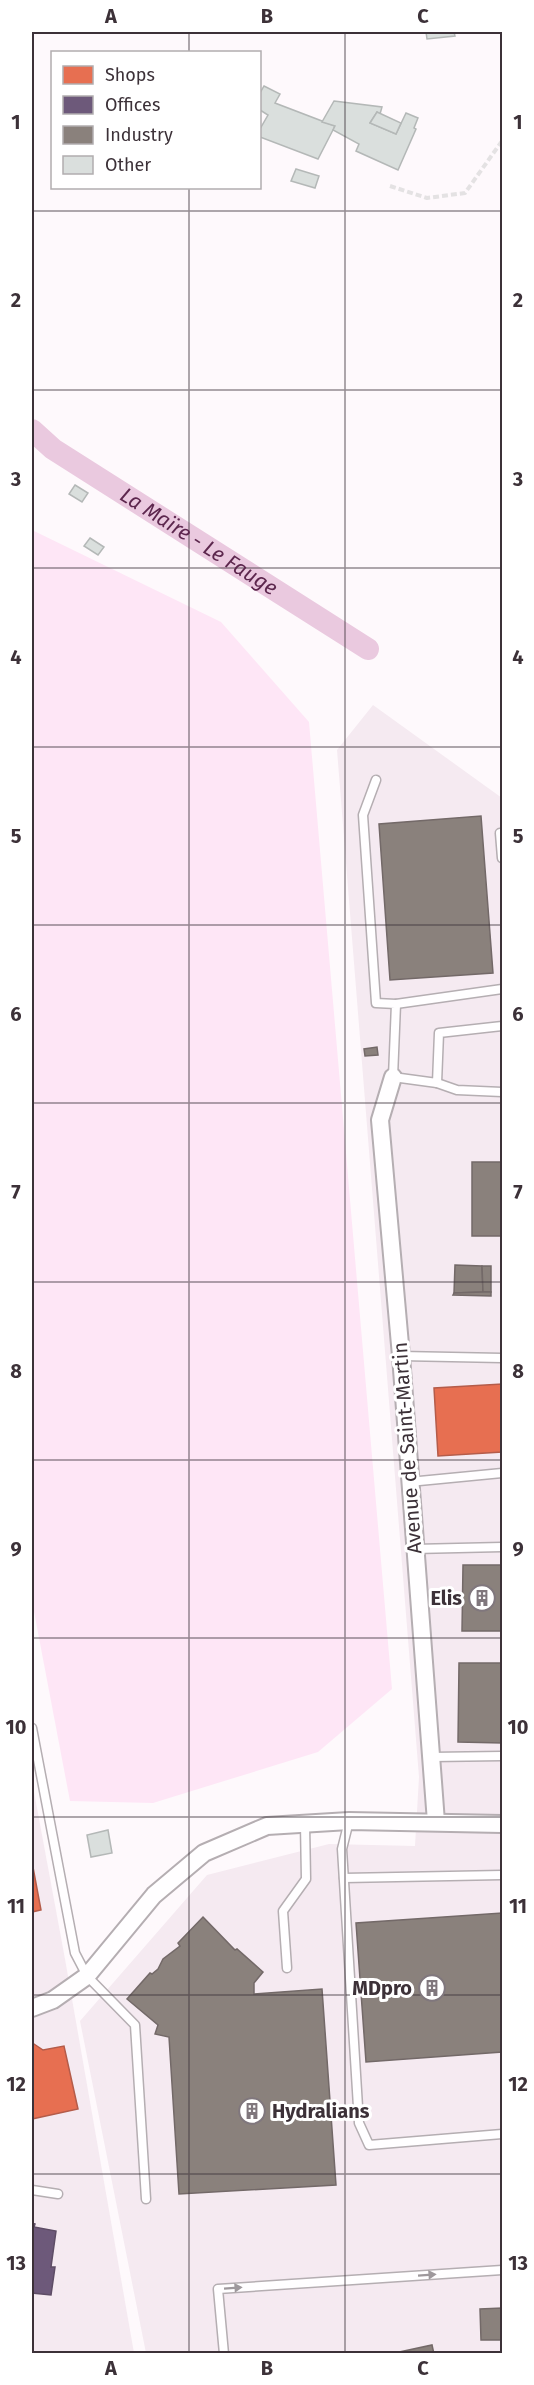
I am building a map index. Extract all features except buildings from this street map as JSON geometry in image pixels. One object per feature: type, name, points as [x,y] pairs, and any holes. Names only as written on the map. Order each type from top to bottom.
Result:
[{"type":"street","name":"Avenue de Saint-Martin","points":[[393,1077],[380,1120],[401,1356],[436,1822]]},
{"type":"street","points":[[32,2008],[53,2000],[87,1976],[154,1895],[204,1853],[267,1826],[349,1821],[502,1824]]},
{"type":"lane","points":[[376,780],[363,815],[376,1003],[396,1004],[502,989]]},
{"type":"lane","points":[[500,833],[502,858]]},
{"type":"lane","points":[[396,1004],[393,1077],[436,1083],[457,1090],[502,1092]]},
{"type":"lane","points":[[436,1083],[439,1033],[502,1026]]},
{"type":"lane","points":[[401,1356],[502,1358]]},
{"type":"lane","points":[[409,1482],[502,1473]]},
{"type":"lane","points":[[414,1549],[502,1547]]},
{"type":"lane","points":[[32,1728],[75,1953],[87,1976],[135,2025],[146,2199]]},
{"type":"lane","points":[[432,1757],[502,1756]]},
{"type":"lane","points":[[349,1821],[342,1849],[359,2123],[369,2145],[502,2134]]},
{"type":"lane","points":[[287,1968],[283,1911],[306,1879],[304,1824]]},
{"type":"lane","points":[[344,1878],[502,1875]]},
{"type":"lane","points":[[32,2190],[58,2194]]},
{"type":"lane","points":[[224,2354],[218,2289],[502,2270]]},
{"type":"path","points":[[390,186],[427,198],[465,193],[502,141]]},
{"type":"shaded area","points":[[32,530],[221,622],[309,722],[392,1689],[318,1752],[153,1803],[70,1801],[32,1601]]},
{"type":"shaded area","points":[[373,705],[502,798],[502,2353],[146,2353],[80,2021],[207,1875],[329,1844],[415,1846],[419,1777],[337,750]]},
{"type":"shaded area","points":[[32,1781],[65,1959],[134,2353],[32,2353]]},
{"type":"waterway","name":"La Maïre - Le Fauge","points":[[32,430],[53,449],[368,649]]},
{"type":"place","name":"Elis","points":[[482,1598]]},
{"type":"place","name":"MDpro","points":[[432,1988]]},
{"type":"place","name":"Hydralians","points":[[252,2111]]}]
